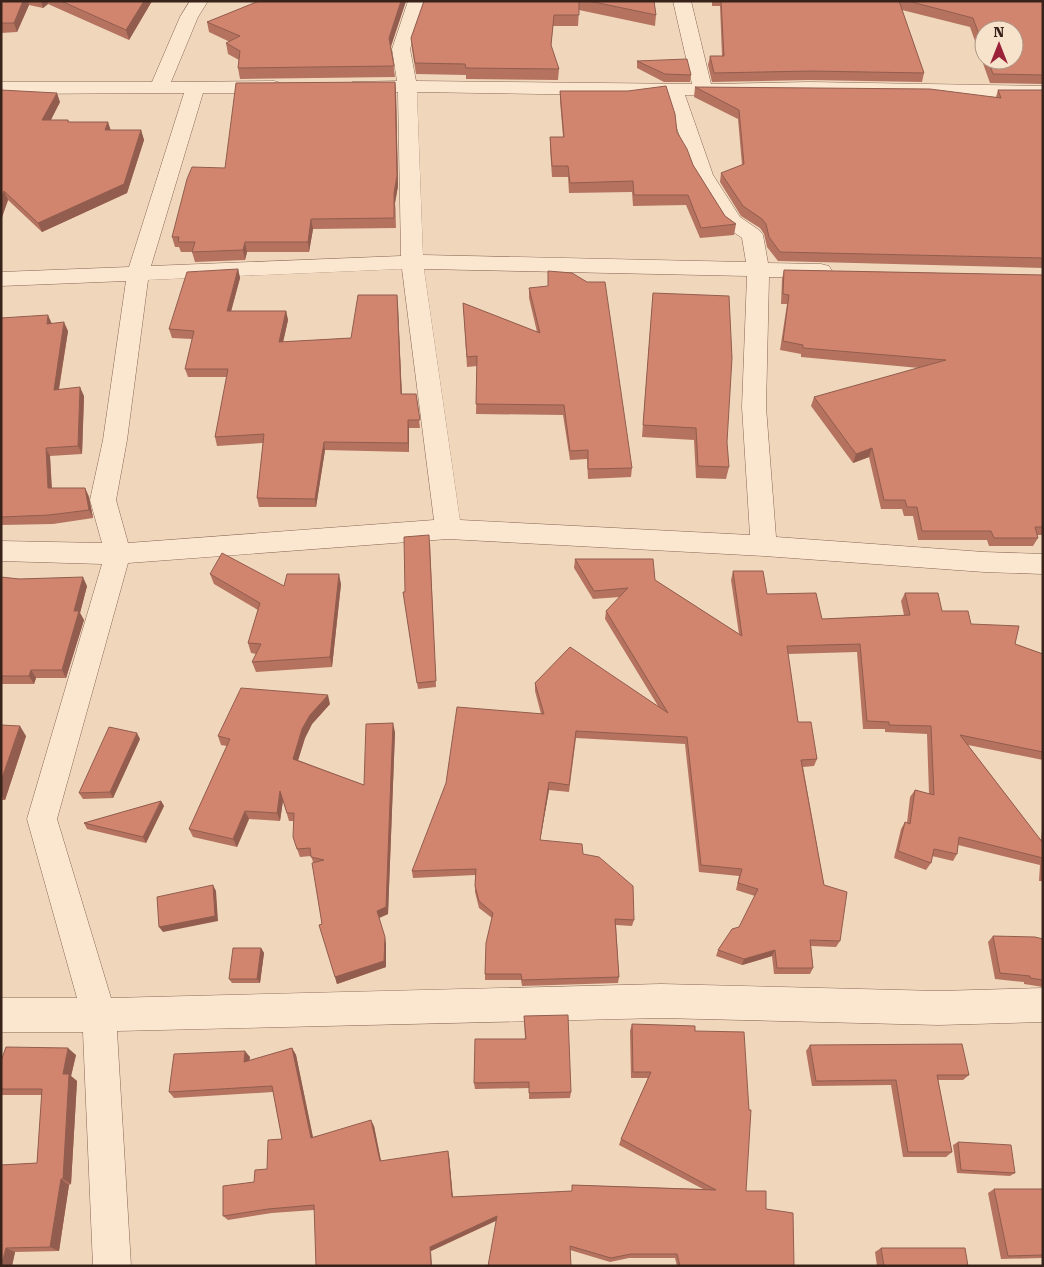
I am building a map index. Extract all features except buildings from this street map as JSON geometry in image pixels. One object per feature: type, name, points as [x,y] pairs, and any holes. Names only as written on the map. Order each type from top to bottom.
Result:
[{"type":"street","points":[[159,88],[189,17],[199,1]]},
{"type":"street","points":[[417,1],[401,49],[407,85],[412,262],[448,529]]},
{"type":"street","points":[[682,1],[703,89]]},
{"type":"street","points":[[339,86],[407,85],[674,90],[809,88],[1043,92]]},
{"type":"street","points":[[1,88],[291,86]]},
{"type":"street","points":[[112,1266],[99,1015],[42,819],[118,554],[103,500],[115,440],[138,272],[195,88]]},
{"type":"street","points":[[674,90],[686,130],[703,175],[732,221],[752,235],[758,270],[754,408],[764,546]]},
{"type":"street","points":[[1,279],[412,262],[845,272]]},
{"type":"street","points":[[1,551],[118,554],[448,529],[764,546],[984,562],[1043,564]]},
{"type":"street","points":[[1,1015],[99,1015],[661,1000],[939,1008],[1043,1005]]}]
